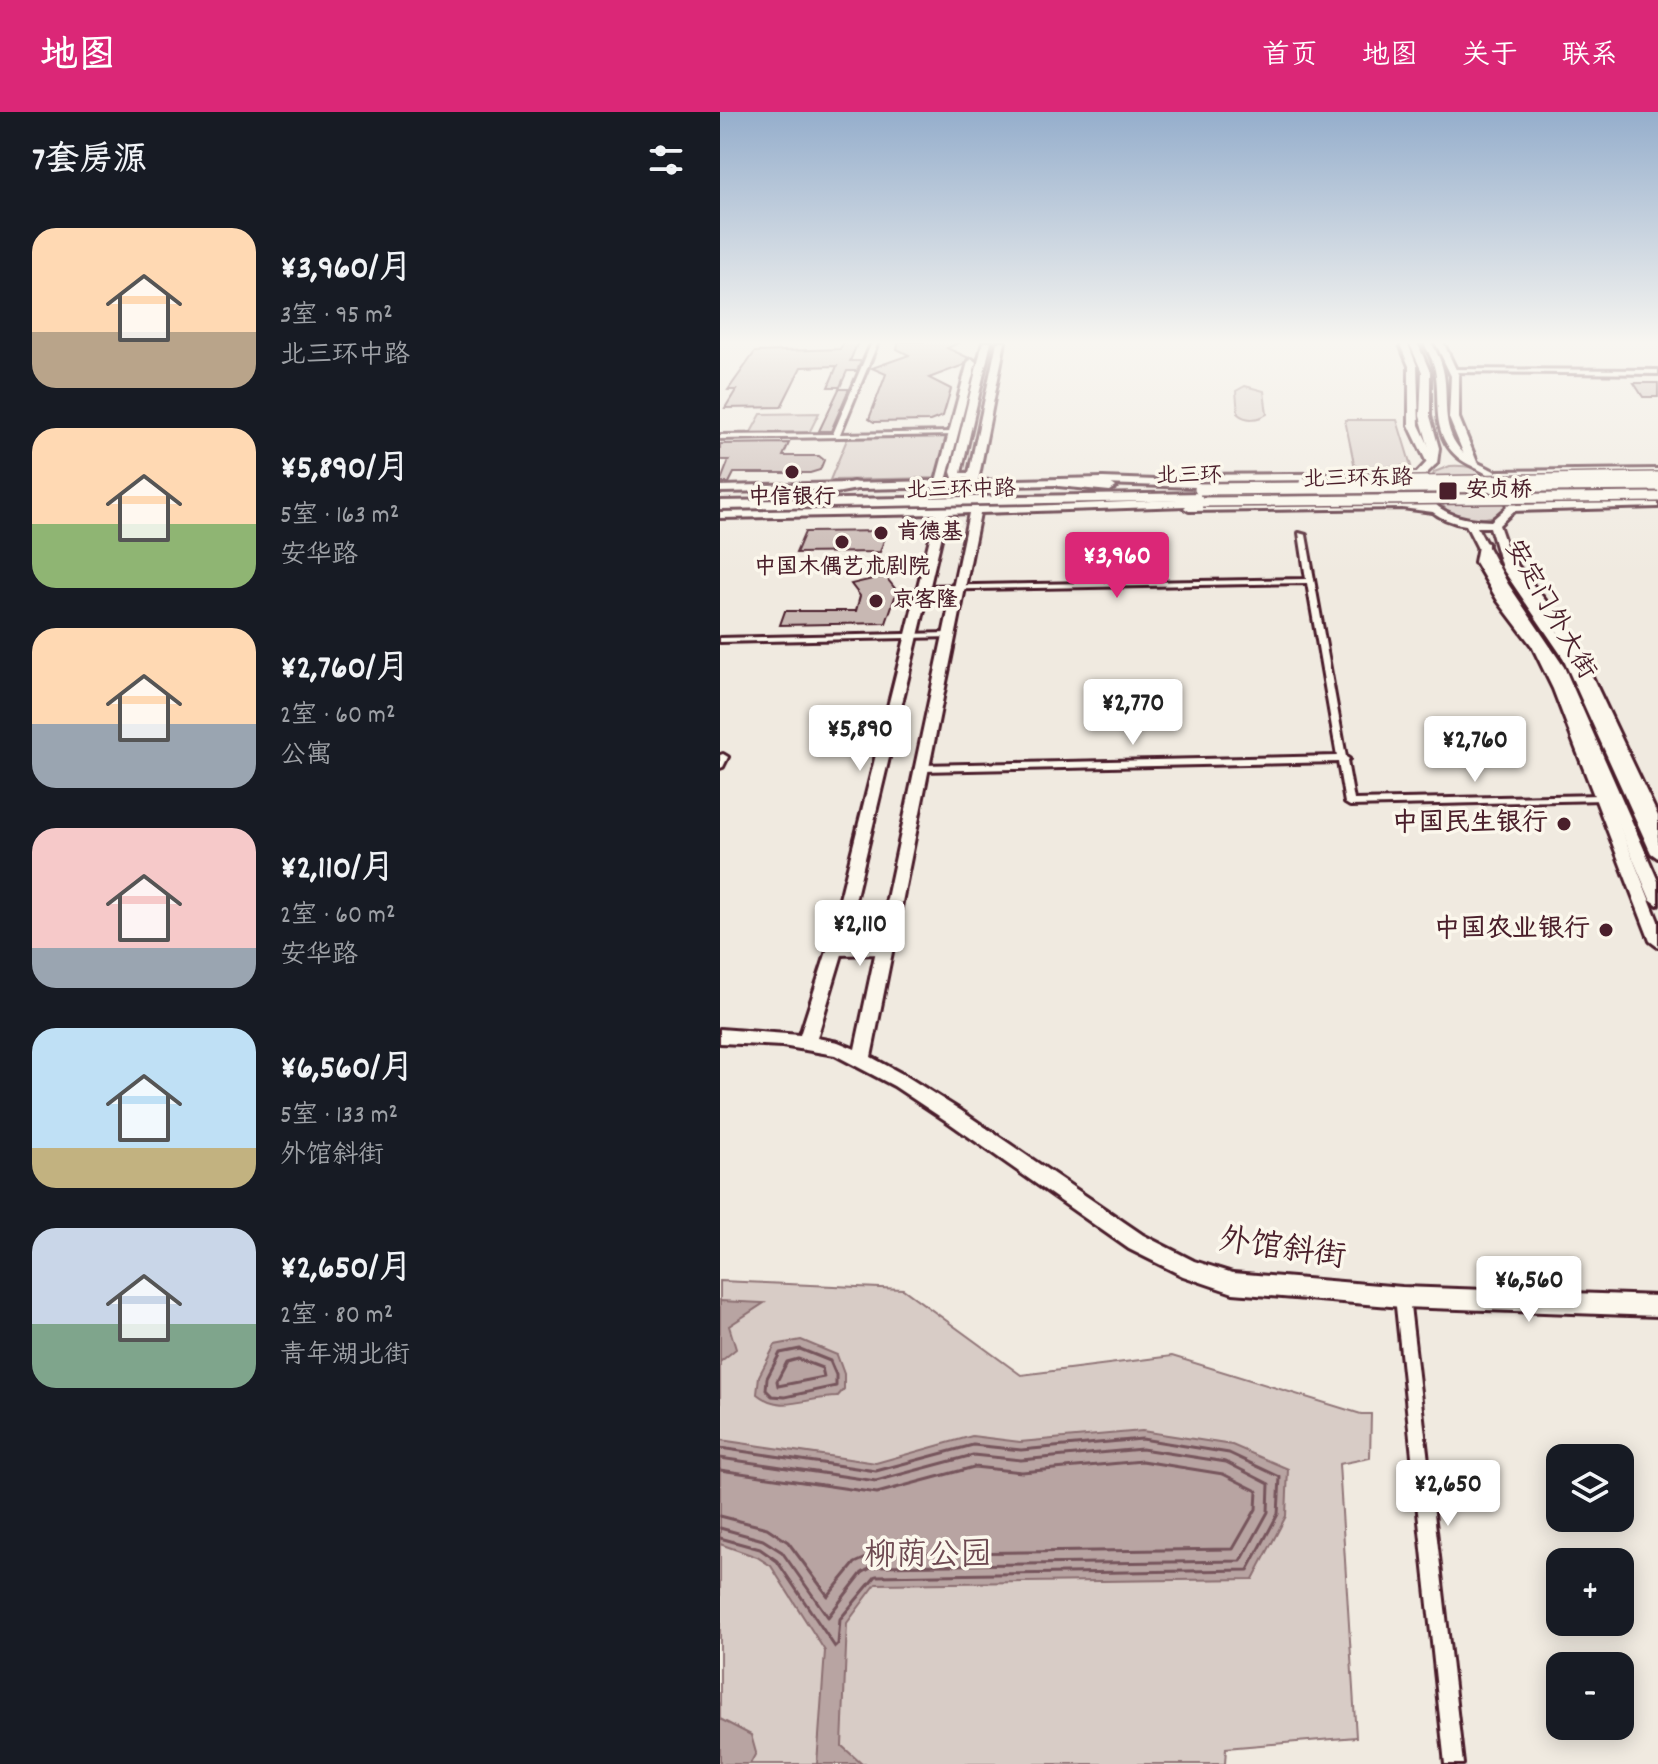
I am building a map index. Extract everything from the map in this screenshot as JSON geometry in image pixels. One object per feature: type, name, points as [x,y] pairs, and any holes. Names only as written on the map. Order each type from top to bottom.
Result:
[{"type":"highway","points":[[1062,483],[1126,490]]},
{"type":"highway","points":[[804,495],[853,486]]},
{"type":"highway","name":"北三环","points":[[720,496],[1126,490],[1200,493],[1658,491]]},
{"type":"highway","name":"北三环","points":[[720,510],[1200,493]]},
{"type":"highway","points":[[1029,509],[1093,499]]},
{"type":"highway","points":[[720,510],[768,514]]},
{"type":"street","points":[[836,435],[843,419]]},
{"type":"street","points":[[940,485],[956,419]]},
{"type":"street","points":[[963,477],[977,419]]},
{"type":"street","points":[[963,477],[977,419]]},
{"type":"street","points":[[1414,419],[1414,425],[1433,459]]},
{"type":"street","points":[[1426,419],[1433,459]]},
{"type":"street","points":[[1440,419],[1451,446],[1461,456],[1497,474],[1658,475]]},
{"type":"street","points":[[1454,419],[1472,462]]},
{"type":"street","points":[[720,437],[953,434]]},
{"type":"street","points":[[947,458],[963,477]]},
{"type":"street","points":[[1433,459],[1418,476],[1426,502],[1453,521],[1494,524],[1512,508],[1658,504]]},
{"type":"street","points":[[1497,474],[1511,499],[1512,508]]},
{"type":"street","name":"北三环东路","points":[[1200,493],[1658,475]]},
{"type":"street","points":[[1103,481],[1418,476]]},
{"type":"street","name":"北三环中路","points":[[720,489],[940,485],[963,477],[1062,483],[1103,481],[1200,493]]},
{"type":"street","name":"北三环中路","points":[[768,514],[1132,505],[1200,493]]},
{"type":"street","points":[[1132,505],[1166,508],[1402,505],[1433,509]]},
{"type":"street","points":[[861,1061],[975,510]]},
{"type":"street","points":[[807,1042],[835,951],[942,511]]},
{"type":"street","name":"安定门外大街","points":[[1470,524],[1483,543],[1481,562],[1504,601],[1538,645],[1608,798]]},
{"type":"street","name":"安定门外大街","points":[[1494,524],[1502,553],[1514,577],[1568,656],[1658,853]]},
{"type":"street","points":[[1302,535],[1350,803],[1608,798]]},
{"type":"street","points":[[1502,553],[1566,634],[1658,831]]},
{"type":"street","points":[[924,588],[1310,581]]},
{"type":"street","points":[[720,640],[950,635]]},
{"type":"street","points":[[922,768],[1344,759]]},
{"type":"street","points":[[1632,797],[1658,810]]},
{"type":"street","points":[[1608,798],[1658,899]]},
{"type":"street","points":[[1608,798],[1658,941]]},
{"type":"street","points":[[835,951],[884,950]]},
{"type":"street","name":"外馆斜街","points":[[720,1036],[807,1042],[838,1049],[954,1116],[1136,1242],[1165,1258],[1233,1283],[1402,1297],[1658,1306]]},
{"type":"street","points":[[1402,1297],[1454,1764]]},
{"type":"green space","points":[[758,419],[816,419],[809,433],[750,434]]},
{"type":"green space","points":[[1345,420],[1397,420],[1411,466],[1355,468]]},
{"type":"green space","points":[[947,436],[936,478],[830,480],[848,437]]},
{"type":"green space","points":[[1450,466],[1471,467],[1485,474],[1506,504],[1504,511],[1490,517],[1472,519],[1447,510],[1432,479],[1434,472]]},
{"type":"green space","name":"柳荫公园","points":[[720,1281],[903,1289],[1021,1375],[1172,1356],[1361,1414],[1371,1414],[1370,1458],[1339,1464],[1356,1737],[1226,1748],[1225,1764],[720,1764]]},
{"type":"water","points":[[720,1301],[764,1303],[729,1326],[736,1349],[720,1362]]},
{"type":"water","points":[[801,1340],[837,1355],[844,1374],[844,1389],[837,1397],[785,1404],[766,1400],[757,1394],[759,1376],[775,1345]]},
{"type":"water","points":[[1142,1431],[1232,1445],[1288,1469],[1286,1516],[1253,1579],[876,1584],[847,1623],[842,1746],[862,1764],[817,1764],[825,1651],[771,1566],[757,1557],[720,1544],[720,1440],[876,1463],[972,1436],[1020,1442]]},
{"type":"water","points":[[720,1719],[751,1735],[756,1753],[750,1764],[720,1764]]},
{"type":"building","points":[[825,419],[836,419],[831,431],[819,431]]},
{"type":"building","points":[[869,419],[935,419],[930,421],[874,422]]},
{"type":"building","points":[[789,443],[783,456],[819,456],[824,460],[820,470],[810,473],[734,473],[729,483],[720,483],[729,460],[720,460],[720,444]]},
{"type":"building","name":"中国木偶艺术剧院","points":[[887,531],[880,552],[796,553],[805,532]]},
{"type":"building","name":"京客隆","points":[[885,576],[897,591],[886,623],[780,625],[785,611],[856,611],[860,596],[851,584]]},
{"type":"place","name":"中信银行","points":[[792,472]]},
{"type":"place","name":"安贞桥","points":[[1448,491]]},
{"type":"place","name":"肯德基","points":[[881,533]]},
{"type":"place","name":"中国木偶艺术剧院","points":[[842,542]]},
{"type":"place","name":"京客隆","points":[[876,601]]},
{"type":"place","name":"中国民生银行","points":[[1564,824]]},
{"type":"place","name":"中国农业银行","points":[[1606,930]]}]
